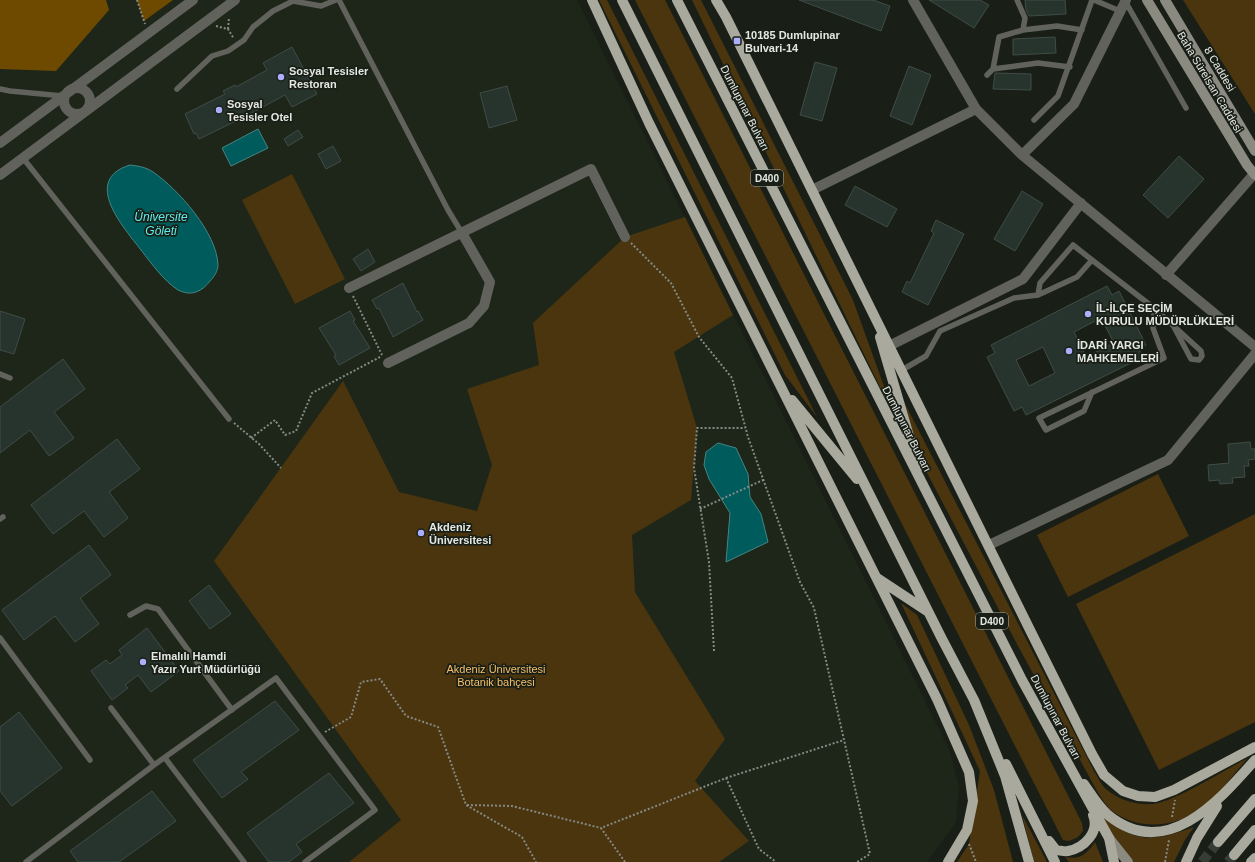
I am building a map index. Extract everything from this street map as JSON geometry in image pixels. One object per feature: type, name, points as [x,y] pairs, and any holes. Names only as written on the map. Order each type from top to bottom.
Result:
[{"type":"main road","points":[[592,0],[648,123],[877,578],[937,700],[969,772],[973,801],[967,830],[948,862]]},
{"type":"main road","points":[[622,0],[928,612],[1056,862]]},
{"type":"main road","name":"Dumlupınar Bulvarı","points":[[677,0],[1022,680],[1090,807],[1109,838],[1128,862]]},
{"type":"main road","points":[[716,0],[726,17],[1092,754],[1104,775],[1116,787],[1138,796],[1155,797],[1165,794],[1255,747]]},
{"type":"main road","name":"Baha Sürelsan Caddesi","points":[[1147,0],[1255,175]]},
{"type":"main road","name":"8 Caddesi","points":[[1164,0],[1255,151]]},
{"type":"main road","points":[[872,310],[925,491]]},
{"type":"main road","points":[[780,384],[869,494]]},
{"type":"main road","points":[[877,578],[928,612]]},
{"type":"main road","points":[[974,700],[1005,776],[1029,862]]},
{"type":"main road","points":[[1060,750],[1096,802],[1107,814],[1121,824],[1141,832],[1163,831],[1183,826],[1200,816],[1224,796],[1255,760]]},
{"type":"main road","points":[[1186,862],[1192,849],[1224,796]]},
{"type":"main road","points":[[1218,842],[1255,798]]},
{"type":"main road","points":[[1040,830],[1056,850],[1068,851],[1084,844],[1094,833],[1096,820],[1090,807]]},
{"type":"main road","points":[[1234,855],[1255,830]]},
{"type":"main road","points":[[1109,838],[1114,862]]},
{"type":"main road","points":[[1192,849],[1192,862]]},
{"type":"main road","points":[[1251,862],[1255,858]]},
{"type":"street","points":[[0,143],[193,0]]},
{"type":"street","points":[[0,175],[234,0]]},
{"type":"street","points":[[913,0],[976,109],[1022,155],[1255,347]]},
{"type":"street","points":[[1022,155],[1074,104],[1125,1]]},
{"type":"street","points":[[79,88],[88,93],[90,103],[85,111],[76,114],[67,109],[65,100],[66,93],[79,88]]},
{"type":"street","points":[[812,190],[976,109]]},
{"type":"street","points":[[349,288],[591,169],[625,236]]},
{"type":"street","points":[[1166,275],[1255,175]]},
{"type":"street","points":[[889,346],[1023,279],[1081,203]]},
{"type":"street","points":[[385,359],[469,323],[484,306],[490,282],[462,233]]},
{"type":"street","points":[[989,545],[1168,460],[1255,354]]},
{"type":"lane","points":[[177,89],[212,56],[228,51],[244,40],[253,27],[272,11],[293,1],[321,6],[338,0],[448,210],[462,233]]},
{"type":"lane","points":[[1017,0],[1025,18],[1023,30]]},
{"type":"lane","points":[[1034,120],[1058,96],[1070,67],[1093,0],[1120,12]]},
{"type":"lane","points":[[1125,1],[1186,108]]},
{"type":"lane","points":[[987,75],[993,69],[999,37],[1023,30],[1057,26],[1082,30]]},
{"type":"lane","points":[[993,69],[1038,63],[1070,67]]},
{"type":"lane","points":[[0,89],[10,91],[66,93]]},
{"type":"lane","points":[[23,158],[229,419]]},
{"type":"lane","points":[[1038,295],[1040,283],[1073,245],[1154,308],[1200,351],[1202,356],[1199,360],[1191,360],[1174,327]]},
{"type":"lane","points":[[902,370],[926,356],[940,331],[1014,298],[1038,295],[1077,277],[1092,260]]},
{"type":"lane","points":[[1092,392],[1084,411],[1046,430],[1039,418],[1092,392],[1164,358],[1152,328],[1154,308]]},
{"type":"lane","points":[[0,374],[10,378]]},
{"type":"lane","points":[[130,615],[146,606],[158,609],[232,710]]},
{"type":"lane","points":[[0,638],[90,760]]},
{"type":"lane","points":[[26,862],[154,766],[276,678],[375,810],[305,862]]},
{"type":"lane","points":[[111,708],[154,766]]},
{"type":"lane","points":[[165,758],[244,862]]},
{"type":"path","points":[[137,0],[148,33]]},
{"type":"path","points":[[203,24],[228,29],[237,45]]},
{"type":"path","points":[[625,236],[671,283],[699,337],[732,378],[745,428],[763,480],[800,582],[814,608],[870,854],[857,862]]},
{"type":"path","points":[[251,438],[275,420],[285,434],[296,431],[312,393],[385,359],[369,332],[349,288]]},
{"type":"path","points":[[229,419],[251,438],[281,468]]},
{"type":"path","points":[[714,651],[709,562],[694,468],[697,428],[745,428]]},
{"type":"path","points":[[700,509],[763,480]]},
{"type":"path","points":[[319,735],[352,717],[361,682],[380,679],[406,716],[438,727],[466,805],[522,837],[536,862]]},
{"type":"path","points":[[466,805],[512,806],[601,828],[726,778],[844,740]]},
{"type":"path","points":[[726,778],[759,849],[776,862]]},
{"type":"path","points":[[601,828],[624,862]]},
{"type":"shaded area","name":"Akdeniz Üniversitesi","points":[[0,0],[577,0],[950,751],[959,788],[956,822],[927,862],[0,862]]},
{"type":"shaded area","points":[[0,0],[106,0],[109,10],[56,71],[0,69]]},
{"type":"shaded area","points":[[137,0],[173,0],[144,21]]},
{"type":"green space","points":[[599,0],[607,0],[817,417],[785,375]]},
{"type":"green space","points":[[635,0],[665,0],[1082,823],[1083,831],[1078,837],[1069,841],[1063,840]]},
{"type":"green space","points":[[692,0],[701,0],[853,300],[896,420]]},
{"type":"green space","points":[[1183,0],[1255,0],[1255,114]]},
{"type":"green space","points":[[292,174],[345,279],[295,304],[242,200]]},
{"type":"green space","name":"Akdeniz Üniversitesi Botanik bahçesi","points":[[685,217],[733,315],[674,352],[697,428],[691,500],[632,535],[635,592],[725,739],[695,781],[749,841],[719,862],[349,862],[401,820],[214,561],[343,381],[399,492],[477,511],[492,465],[467,389],[539,365],[533,323],[625,237]]},
{"type":"green space","points":[[902,398],[1094,771],[1103,785],[1111,793],[1122,799],[1140,804],[1152,804],[1173,798],[1186,792],[1248,758],[1222,789],[1205,806],[1183,819],[1159,824],[1147,824],[1123,818],[1112,811],[1106,804],[1097,791],[1018,646],[925,469]]},
{"type":"green space","points":[[1158,474],[1189,536],[1068,597],[1037,535]]},
{"type":"green space","points":[[1255,514],[1255,722],[1159,770],[1076,604]]},
{"type":"green space","points":[[901,603],[917,615],[969,725],[994,790],[1013,862],[957,862],[969,844],[980,771]]},
{"type":"green space","points":[[1095,808],[1108,820],[1120,828],[1130,834],[1141,837],[1152,838],[1164,836],[1194,827],[1185,840],[1174,862],[1132,862],[1109,833]]},
{"type":"green space","points":[[1022,815],[1047,862],[1034,862]]},
{"type":"green space","points":[[1095,842],[1103,862],[1069,862],[1065,857],[1075,858],[1083,855]]},
{"type":"water","points":[[258,129],[268,148],[231,166],[222,148]]},
{"type":"water","name":"Üniversite Göleti","points":[[130,165],[148,169],[174,189],[204,226],[211,239],[218,265],[214,276],[200,290],[194,293],[187,293],[178,290],[173,286],[154,266],[125,230],[117,217],[107,193],[109,182],[116,172]]},
{"type":"water","points":[[718,443],[736,448],[748,474],[750,497],[761,514],[768,542],[726,562],[730,513],[709,479],[704,465],[706,452]]},
{"type":"building","points":[[799,0],[873,0],[890,6],[881,31]]},
{"type":"building","points":[[929,0],[980,0],[989,5],[974,28]]},
{"type":"building","points":[[1025,0],[1065,0],[1066,14],[1029,16],[1026,10]]},
{"type":"building","points":[[1055,37],[1056,53],[1013,55],[1013,39]]},
{"type":"building","points":[[292,47],[317,94],[292,107],[285,95],[250,114],[251,116],[239,122],[238,120],[199,139],[196,133],[194,134],[185,114],[225,94],[223,91],[235,85],[236,87],[267,70],[263,63]]},
{"type":"building","points":[[815,62],[837,68],[822,121],[800,115]]},
{"type":"building","points":[[909,66],[931,75],[912,125],[890,116]]},
{"type":"building","points":[[995,73],[1031,74],[1031,90],[993,89]]},
{"type":"building","points":[[507,86],[517,120],[489,128],[480,93]]},
{"type":"building","points":[[298,130],[303,137],[288,146],[284,139]]},
{"type":"building","points":[[333,146],[341,161],[326,169],[318,154]]},
{"type":"building","points":[[1179,156],[1204,179],[1168,218],[1143,195]]},
{"type":"building","points":[[855,186],[897,209],[887,227],[845,205]]},
{"type":"building","points":[[1022,191],[1043,204],[1015,251],[994,239]]},
{"type":"building","points":[[936,220],[964,234],[928,305],[902,292],[907,281],[910,283],[934,233],[931,231]]},
{"type":"building","points":[[368,249],[375,262],[361,271],[353,259]]},
{"type":"building","points":[[403,283],[417,312],[418,311],[423,320],[393,337],[379,308],[377,309],[372,300]]},
{"type":"building","points":[[1107,286],[1112,295],[1119,291],[1146,345],[1139,349],[1143,357],[1026,415],[1022,407],[1014,411],[987,357],[995,353],[991,345]],"holes":[[[1101,318],[1114,343],[1086,357],[1074,332]],[[1043,347],[1055,373],[1029,386],[1016,360]]]},
{"type":"building","points":[[0,311],[25,319],[14,354],[0,350]]},
{"type":"building","points":[[350,311],[355,320],[353,321],[370,348],[339,365],[334,356],[336,355],[319,328]]},
{"type":"building","points":[[63,359],[85,389],[54,412],[74,438],[49,456],[30,430],[0,453],[0,407]]},
{"type":"building","points":[[117,439],[140,469],[109,492],[128,518],[104,537],[84,511],[53,534],[31,505]]},
{"type":"building","points":[[1250,442],[1251,449],[1255,449],[1255,459],[1248,460],[1249,466],[1244,466],[1245,477],[1232,478],[1233,483],[1220,484],[1219,480],[1209,481],[1208,465],[1229,463],[1228,444]]},
{"type":"building","points":[[89,545],[111,575],[80,598],[99,624],[75,642],[55,616],[24,640],[2,610]]},
{"type":"building","points":[[209,585],[231,614],[210,629],[189,601]]},
{"type":"building","name":"Elmalılı Hamdi Yazır Yurt Müdürlüğü","points":[[147,628],[179,671],[151,692],[138,675],[125,685],[128,688],[112,700],[91,671],[106,660],[110,664],[122,655],[119,650]]},
{"type":"building","points":[[275,701],[299,730],[241,772],[248,779],[222,798],[193,760]]},
{"type":"building","points":[[19,712],[62,768],[12,806],[0,791],[0,727]]},
{"type":"building","points":[[329,773],[354,803],[296,844],[302,852],[289,862],[269,862],[247,833]]},
{"type":"building","points":[[152,791],[176,821],[119,862],[78,862],[70,851]]},
{"type":"tunnel","points":[[1202,862],[1218,842]]},
{"type":"tunnel","points":[[1228,862],[1234,855]]},
{"type":"place","name":"10185 Dumlupinar Bulvari-14","points":[[737,41]]},
{"type":"place","name":"Sosyal Tesisler Restoran","points":[[281,77]]},
{"type":"place","name":"Sosyal Tesisler Otel","points":[[219,110]]},
{"type":"place","name":"İL-İLÇE SEÇİM KURULU MÜDÜRLÜKLERİ","points":[[1088,314]]},
{"type":"place","name":"İDARİ YARGI MAHKEMELERİ","points":[[1069,351]]},
{"type":"place","name":"Akdeniz Üniversitesi","points":[[421,533]]},
{"type":"place","name":"Elmalılı Hamdi Yazır Yurt Müdürlüğü","points":[[143,662]]}]
